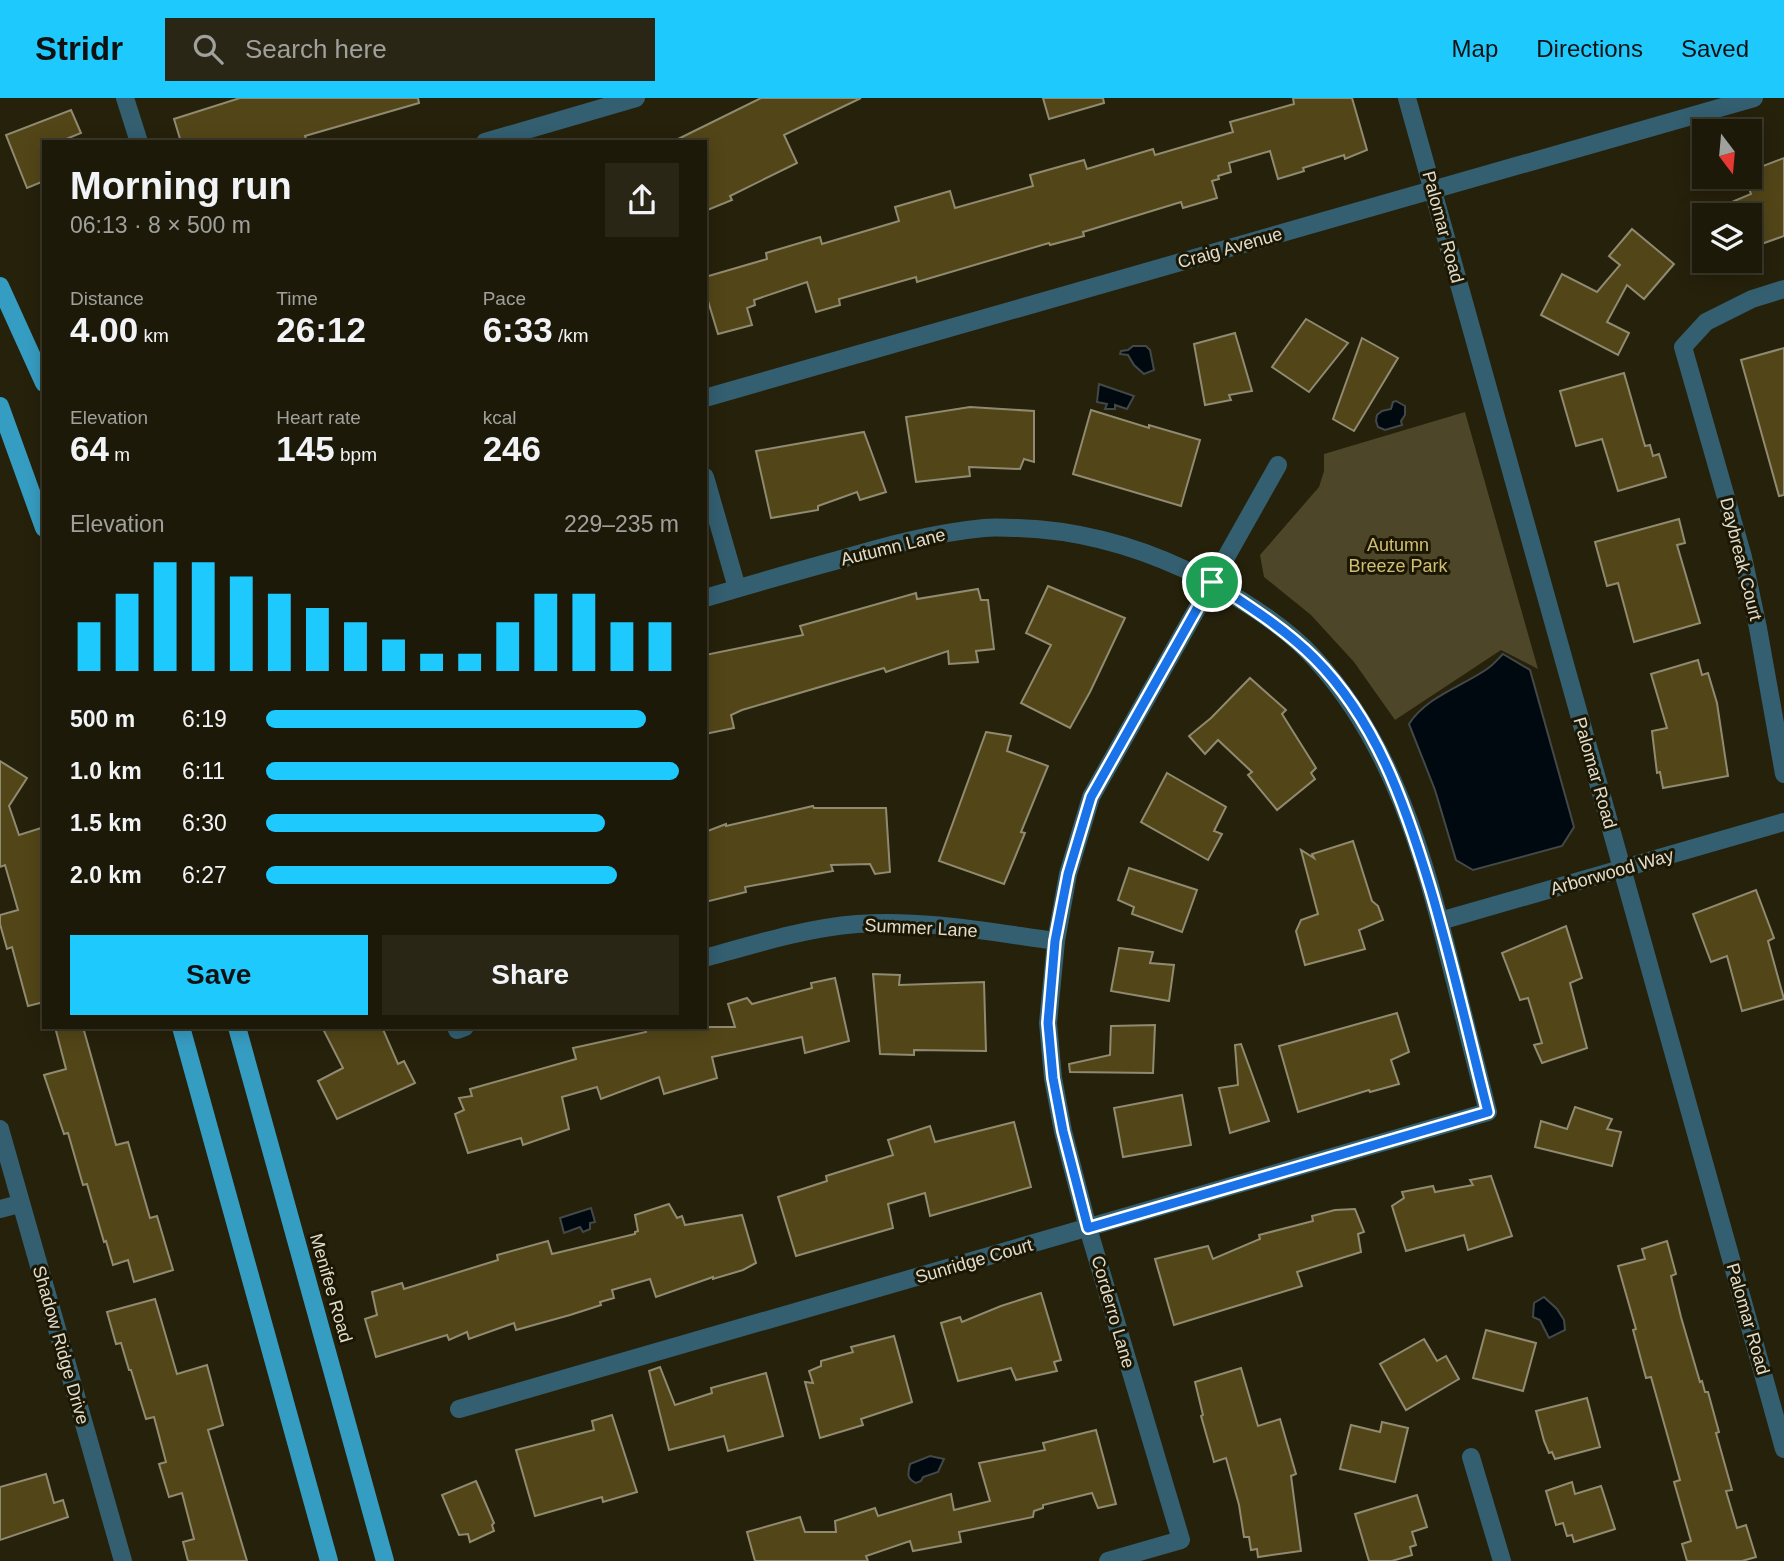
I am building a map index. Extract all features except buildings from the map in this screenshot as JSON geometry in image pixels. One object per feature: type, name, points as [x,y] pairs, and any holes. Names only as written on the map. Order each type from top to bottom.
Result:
[{"type":"main road","points":[[0,286],[42,379]]},
{"type":"main road","points":[[0,407],[42,522]]},
{"type":"main road","points":[[182,1029],[329,1561]]},
{"type":"main road","name":"Menifee Road","points":[[238,1029],[385,1561]]},
{"type":"street","points":[[125,98],[138,140]]},
{"type":"street","points":[[492,140],[636,98]]},
{"type":"street","name":"Palomar Road","points":[[1407,98],[1784,1449]]},
{"type":"street","name":"Craig Avenue","points":[[707,397],[1754,98]]},
{"type":"street","name":"Daybreak Court","points":[[1784,289],[1752,299],[1706,322],[1683,347],[1743,557],[1784,774]]},
{"type":"street","name":"Corderro Lane","points":[[1108,1561],[1181,1540],[1088,1228],[1063,1131],[1053,1078],[1048,1023],[1055,941],[1068,874],[1091,797],[1278,465]]},
{"type":"street","points":[[707,484],[737,588]]},
{"type":"street","name":"Autumn Lane","points":[[707,597],[922,536],[987,527],[1055,529],[1102,538],[1155,556],[1212,582],[1267,618],[1314,658],[1344,694],[1374,739],[1395,782],[1411,822],[1440,921],[1488,1112]]},
{"type":"street","name":"Arborwood Way","points":[[1440,921],[1784,822]]},
{"type":"street","name":"Summer Lane","points":[[707,957],[810,931],[857,924],[950,926],[1055,941]]},
{"type":"street","name":"Sunridge Court","points":[[459,1409],[1488,1112]]},
{"type":"street","name":"Shadow Ridge Drive","points":[[0,1129],[19,1204],[123,1561]]},
{"type":"street","points":[[0,1209],[19,1204]]},
{"type":"street","points":[[1471,1458],[1502,1561]]},
{"type":"green space","name":"Autumn Breeze Park","points":[[1465,412],[1538,669],[1501,650],[1395,720],[1354,662],[1311,615],[1264,577],[1260,555],[1319,487],[1324,471],[1324,454]]},
{"type":"shaded area","points":[[1133,346],[1146,346],[1150,350],[1154,370],[1144,374],[1128,355],[1120,354]]},
{"type":"shaded area","points":[[1099,384],[1134,396],[1127,409],[1115,405],[1115,409],[1105,409],[1107,404],[1097,402]]},
{"type":"shaded area","points":[[1396,401],[1405,406],[1402,425],[1385,430],[1378,427],[1377,415],[1391,409]]},
{"type":"shaded area","points":[[1503,654],[1530,670],[1574,827],[1562,846],[1473,870],[1456,860],[1435,790],[1409,724],[1425,707],[1487,669]]},
{"type":"shaded area","points":[[591,1208],[595,1222],[590,1223],[590,1229],[583,1232],[580,1227],[564,1233],[560,1218]]},
{"type":"shaded area","points":[[1544,1297],[1564,1320],[1565,1330],[1549,1338],[1540,1320],[1533,1317],[1534,1303]]},
{"type":"shaded area","points":[[930,1456],[944,1459],[938,1472],[923,1477],[916,1483],[908,1475],[910,1464]]},
{"type":"route","points":[[1212,582],[1267,618],[1314,658],[1344,694],[1374,739],[1411,822],[1440,921],[1488,1112],[1088,1228],[1063,1131],[1053,1078],[1048,1023],[1055,941],[1068,874],[1091,797],[1212,582]]}]
